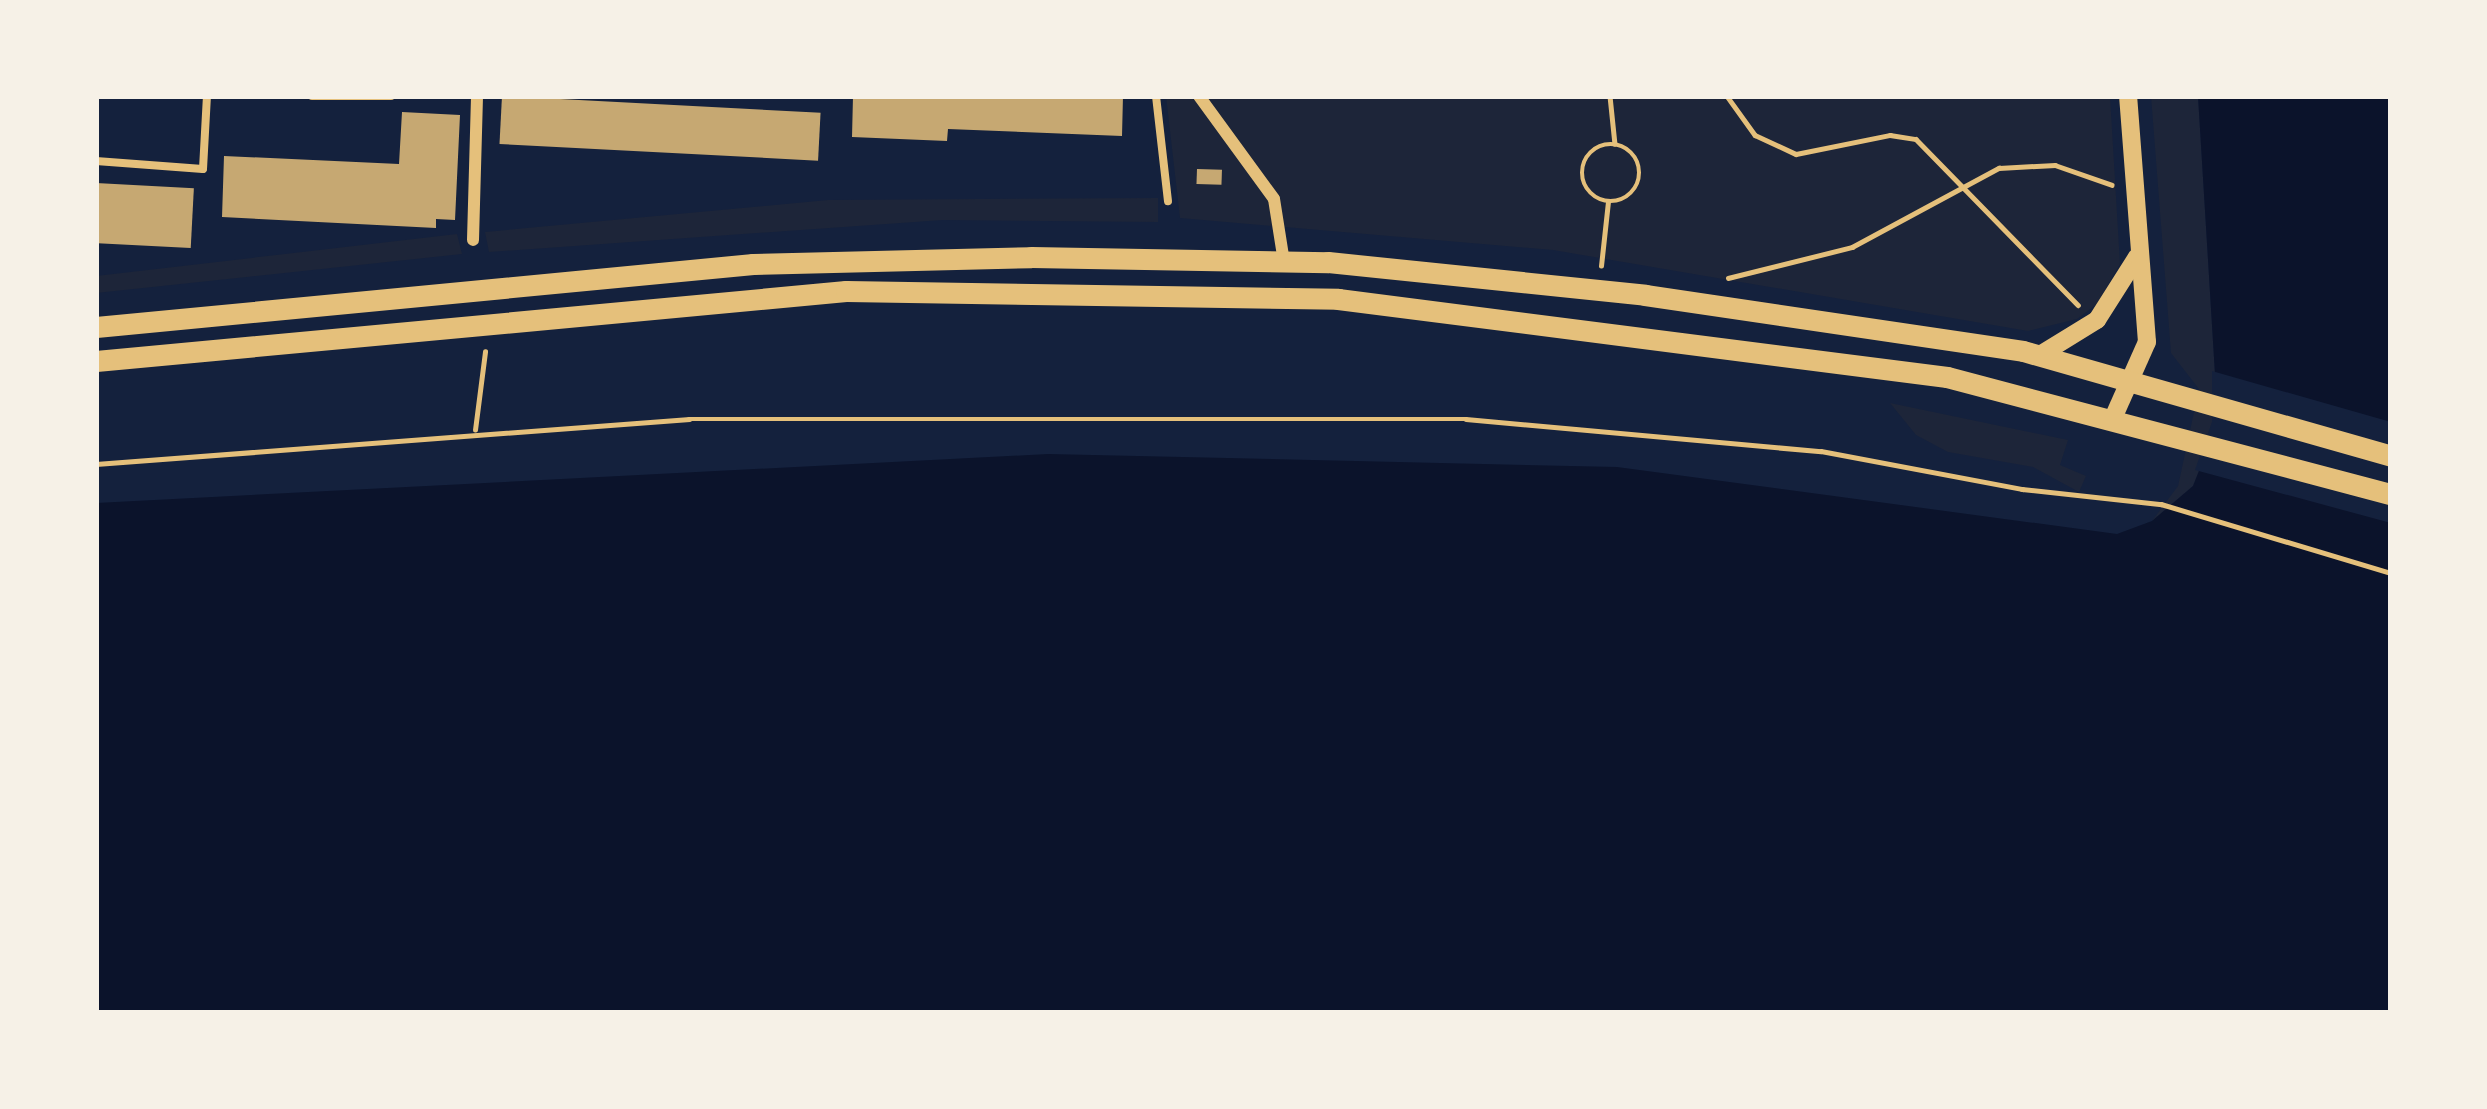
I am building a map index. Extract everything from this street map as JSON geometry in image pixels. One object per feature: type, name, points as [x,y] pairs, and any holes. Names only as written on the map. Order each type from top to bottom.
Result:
[{"type":"main road","points":[[96,327],[680,268],[1031,257],[1284,262],[1646,295],[2040,355],[2391,456]]},
{"type":"main road","points":[[96,361],[733,298],[1064,289],[1496,314],[1947,377],[2140,422],[2391,494]]},
{"type":"street","points":[[472,240],[476,96]]},
{"type":"street","points":[[1198,96],[1274,199],[1284,262]]},
{"type":"street","points":[[2114,416],[2141,382],[2147,343],[2128,96]]},
{"type":"street","points":[[2040,355],[2097,320],[2137,256]]},
{"type":"lane","points":[[96,161],[203,169],[207,96]]},
{"type":"lane","points":[[312,96],[391,96]]},
{"type":"lane","points":[[1156,96],[1168,201]]},
{"type":"path","points":[[1610,96],[1615,144]]},
{"type":"path","points":[[1726,96],[1755,135],[1776,148],[1822,154],[1900,134],[1932,149],[2081,310]]},
{"type":"path","points":[[1735,104],[1740,96]]},
{"type":"path","points":[[1615,144],[1638,161],[1640,181],[1628,197],[1609,202],[1592,194],[1582,169],[1597,147],[1615,144]]},
{"type":"path","points":[[1728,278],[1852,248],[1966,185],[2023,162],[2112,185]]},
{"type":"path","points":[[1601,266],[1609,202]]},
{"type":"path","points":[[475,431],[486,346]]},
{"type":"path","points":[[96,464],[475,431],[689,419],[1466,419],[1821,451],[2022,489],[2161,504],[2391,574]]},
{"type":"shaded area","points":[[1166,96],[2110,96],[2120,264],[2097,304],[2077,319],[2028,331],[1553,250],[1180,218]]},
{"type":"shaded area","points":[[2151,96],[2198,96],[2218,423],[2193,486],[2152,521],[2178,486],[2199,389],[2171,353]]},
{"type":"shaded area","points":[[2198,96],[2391,96],[2391,1013],[96,1013],[96,503],[1048,454],[1617,467],[2117,534],[2152,521],[2193,486],[2218,423]]},
{"type":"shaded area","points":[[1158,198],[1158,222],[943,220],[489,252],[485,232],[828,200]]},
{"type":"shaded area","points":[[457,234],[462,254],[96,293],[96,276]]},
{"type":"shaded area","points":[[1890,403],[2068,440],[2060,465],[2086,476],[2079,492],[2033,467],[1948,452],[1916,435]]},
{"type":"pier","points":[[2212,371],[2391,422],[2391,523],[2195,470],[2212,422]]},
{"type":"building","points":[[502,96],[821,113],[818,161],[499,144]]},
{"type":"building","points":[[853,96],[1123,96],[1122,136],[948,129],[947,141],[852,137]]},
{"type":"building","points":[[402,112],[460,115],[455,220],[436,219],[436,228],[222,217],[224,156],[399,164]]},
{"type":"building","points":[[1197,169],[1222,170],[1221,185],[1196,184]]},
{"type":"building","points":[[96,183],[194,188],[191,248],[96,243]]}]
